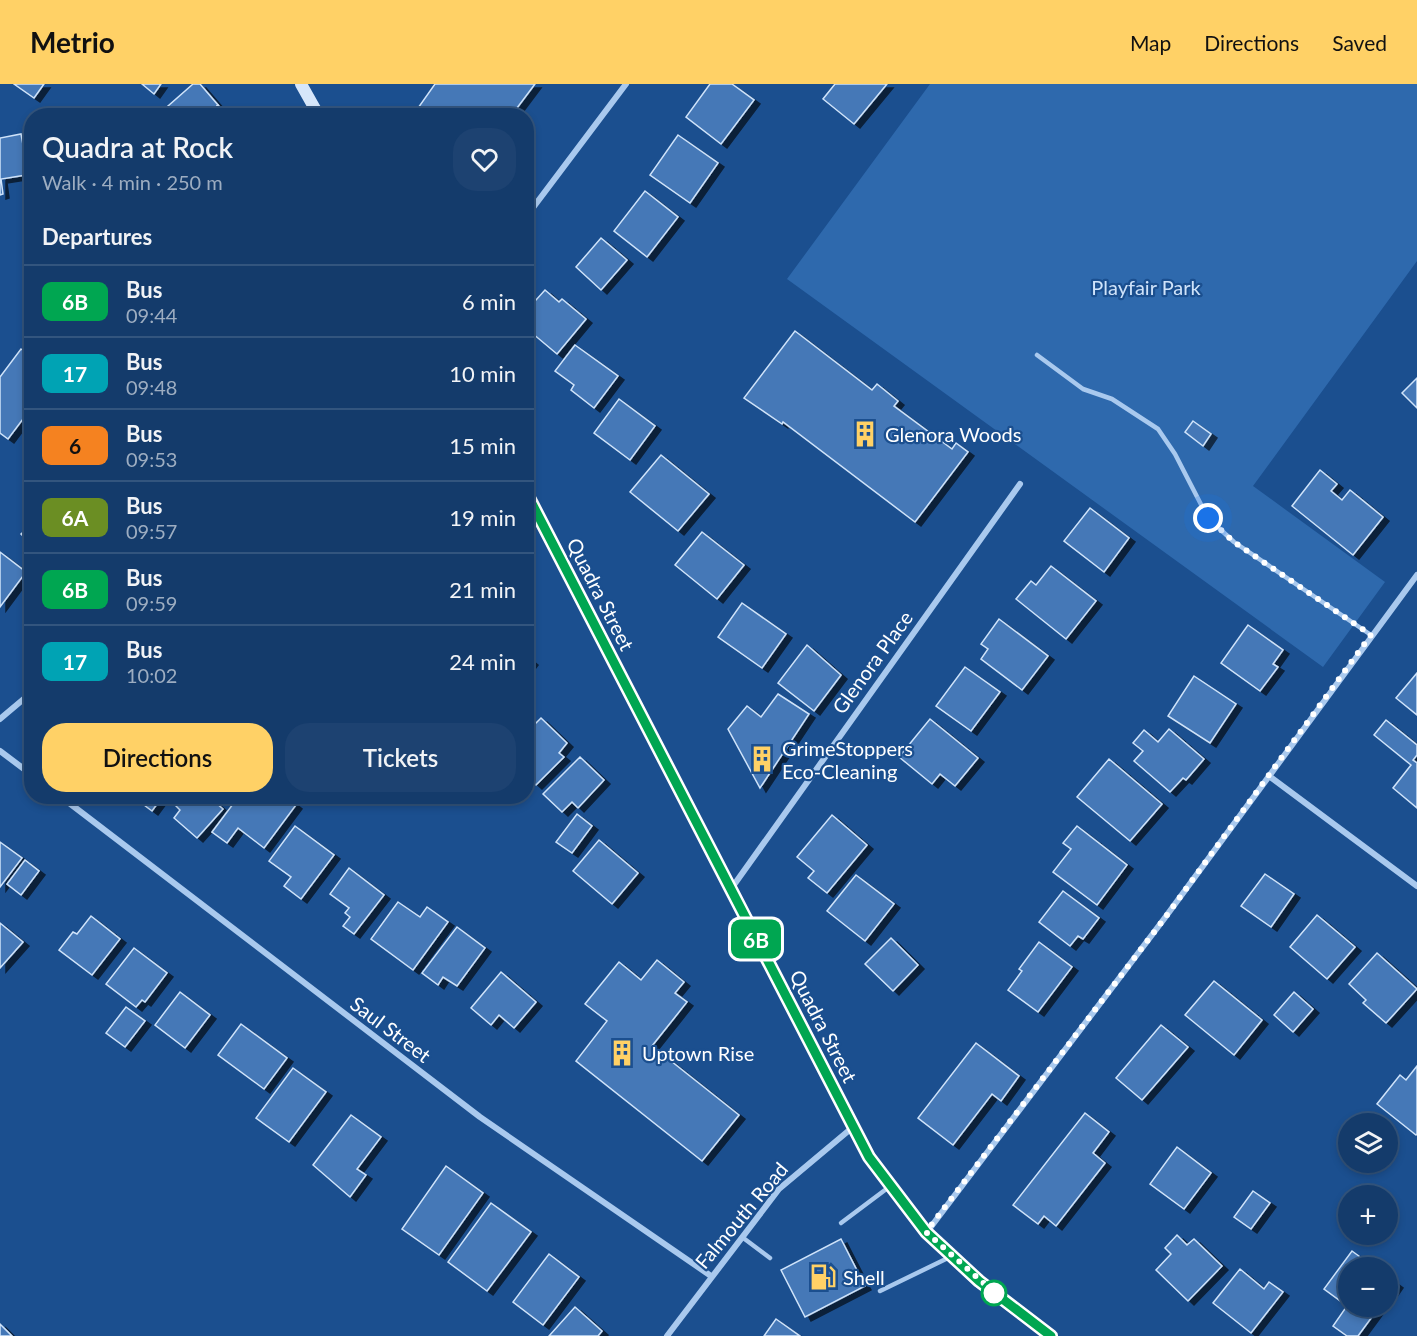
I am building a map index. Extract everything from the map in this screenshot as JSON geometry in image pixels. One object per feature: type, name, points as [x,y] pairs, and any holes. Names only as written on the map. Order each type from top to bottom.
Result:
[{"type":"main road","points":[[301,84],[314,108]]},
{"type":"main road","name":"Quadra Street","points":[[534,508],[869,1157],[926,1232],[979,1281],[1051,1336]]},
{"type":"street","points":[[534,206],[626,84]]},
{"type":"street","name":"Glenora Place","points":[[730,890],[1020,484]]},
{"type":"street","points":[[926,1232],[1417,575]]},
{"type":"street","points":[[0,719],[24,699]]},
{"type":"street","points":[[0,751],[24,769]]},
{"type":"street","points":[[1269,776],[1417,886]]},
{"type":"street","name":"Saul Street","points":[[70,804],[480,1117],[711,1276]]},
{"type":"street","name":"Falmouth Road","points":[[667,1336],[779,1189],[854,1127]]},
{"type":"lane","points":[[1037,355],[1083,390],[1112,399],[1158,429],[1175,454],[1208,518],[1234,542],[1371,635]]},
{"type":"lane","points":[[841,1223],[890,1187]]},
{"type":"lane","points":[[742,1237],[770,1258]]},
{"type":"lane","points":[[880,1292],[951,1256]]},
{"type":"green space","name":"Playfair Park","points":[[930,84],[1417,84],[1417,261],[1253,486],[1385,582],[1323,667],[787,279]]},
{"type":"building","points":[[14,84],[44,84],[34,98]]},
{"type":"building","points":[[142,84],[161,84],[154,94]]},
{"type":"building","points":[[193,84],[200,84],[218,105],[215,108],[166,108]]},
{"type":"building","points":[[435,84],[535,84],[517,108],[418,108]]},
{"type":"building","points":[[710,84],[732,84],[754,100],[721,144],[686,117]]},
{"type":"building","points":[[835,84],[887,84],[854,124],[823,99]]},
{"type":"building","points":[[21,134],[24,150],[24,175],[1,179],[3,194],[0,195],[0,138]]},
{"type":"building","points":[[678,135],[718,163],[690,203],[650,175]]},
{"type":"building","points":[[645,191],[678,217],[647,257],[614,231]]},
{"type":"building","points":[[601,238],[627,260],[601,290],[576,267]]},
{"type":"building","points":[[545,290],[559,302],[562,299],[586,319],[557,354],[534,335],[534,302]]},
{"type":"building","name":"Glenora Woods","points":[[795,331],[872,390],[877,384],[898,401],[894,406],[952,449],[956,443],[968,452],[915,522],[783,422],[782,424],[744,398]]},
{"type":"building","points":[[575,345],[618,376],[594,408],[571,390],[574,385],[555,371]]},
{"type":"building","points":[[21,349],[24,351],[24,418],[8,439],[0,433],[0,377]]},
{"type":"building","points":[[1417,378],[1417,408],[1402,393]]},
{"type":"building","points":[[619,399],[655,426],[630,460],[594,433]]},
{"type":"building","points":[[1193,421],[1211,434],[1203,446],[1185,432]]},
{"type":"building","points":[[661,455],[709,494],[678,531],[630,492]]},
{"type":"building","points":[[1320,470],[1337,484],[1331,491],[1342,500],[1350,490],[1383,517],[1353,555],[1292,506]]},
{"type":"building","points":[[1090,508],[1129,538],[1104,572],[1064,541]]},
{"type":"building","points":[[702,532],[744,565],[717,599],[675,565]]},
{"type":"building","points":[[0,552],[24,570],[24,575],[0,607]]},
{"type":"building","points":[[1051,566],[1096,601],[1066,639],[1016,599],[1031,581],[1036,585]]},
{"type":"building","points":[[742,603],[786,634],[762,668],[718,637]]},
{"type":"building","points":[[999,619],[1048,656],[1022,690],[981,659],[988,649],[981,644]]},
{"type":"building","points":[[1248,625],[1283,650],[1273,664],[1278,667],[1260,691],[1221,663]]},
{"type":"building","points":[[807,645],[841,675],[814,711],[778,683]]},
{"type":"building","points":[[965,667],[1000,692],[971,731],[936,706]]},
{"type":"building","points":[[1417,673],[1417,715],[1396,698]]},
{"type":"building","points":[[1194,676],[1236,704],[1210,743],[1168,716]]},
{"type":"building","name":"GrimeStoppers Eco-Cleaning","points":[[778,694],[809,714],[760,788],[728,729],[747,706],[761,717]]},
{"type":"building","points":[[541,718],[567,743],[559,753],[564,757],[536,785],[534,783],[534,725]]},
{"type":"building","points":[[930,719],[978,758],[955,786],[940,774],[932,784],[899,757]]},
{"type":"building","points":[[1386,720],[1417,745],[1417,755],[1413,760],[1417,763],[1417,808],[1393,788],[1411,765],[1374,735]]},
{"type":"building","points":[[1169,729],[1204,759],[1186,780],[1183,778],[1170,792],[1134,761],[1143,751],[1133,743],[1144,730],[1158,742]]},
{"type":"building","points":[[580,757],[604,780],[578,808],[572,802],[562,812],[543,794]]},
{"type":"building","points":[[1109,759],[1162,804],[1130,841],[1077,797]]},
{"type":"building","points":[[143,804],[157,804],[152,811]]},
{"type":"building","points":[[174,804],[217,804],[223,809],[197,838],[174,818],[180,810]]},
{"type":"building","points":[[233,804],[296,805],[264,848],[238,828],[227,843],[212,832]]},
{"type":"building","points":[[577,814],[592,826],[572,853],[556,842]]},
{"type":"building","points":[[832,815],[867,845],[827,893],[808,878],[814,871],[797,857]]},
{"type":"building","points":[[295,826],[334,855],[301,899],[284,886],[291,877],[269,861]]},
{"type":"building","points":[[1077,826],[1127,865],[1097,905],[1053,872],[1071,849],[1063,843]]},
{"type":"building","points":[[599,840],[638,873],[612,904],[573,871]]},
{"type":"building","points":[[0,842],[22,858],[0,887]]},
{"type":"building","points":[[25,860],[39,871],[21,895],[7,884]]},
{"type":"building","points":[[349,868],[384,895],[354,934],[343,926],[350,917],[345,913],[349,908],[330,894]]},
{"type":"building","points":[[1265,874],[1294,894],[1271,927],[1241,906]]},
{"type":"building","points":[[856,875],[894,904],[865,941],[827,911]]},
{"type":"building","points":[[1063,891],[1099,918],[1083,939],[1078,936],[1070,946],[1039,922]]},
{"type":"building","points":[[398,902],[420,917],[427,907],[448,922],[413,970],[371,939]]},
{"type":"building","points":[[1317,915],[1355,947],[1327,979],[1290,947]]},
{"type":"building","points":[[91,916],[120,939],[92,975],[59,950],[73,932],[77,934]]},
{"type":"building","points":[[0,923],[23,942],[0,968]]},
{"type":"building","points":[[457,927],[485,948],[457,986],[443,977],[438,985],[422,973]]},
{"type":"building","points":[[891,938],[918,965],[893,991],[865,964]]},
{"type":"building","points":[[1039,942],[1072,967],[1038,1012],[1008,990],[1022,971],[1019,969]]},
{"type":"building","points":[[134,948],[167,973],[145,1002],[142,1000],[136,1007],[106,984]]},
{"type":"building","points":[[1377,953],[1417,989],[1386,1023],[1363,1003],[1366,1000],[1349,984]]},
{"type":"building","name":"Uptown Rise","points":[[657,960],[684,982],[675,993],[687,1002],[652,1046],[739,1115],[702,1161],[576,1061],[607,1021],[585,1004],[619,962],[641,980]]},
{"type":"building","points":[[501,972],[536,1002],[514,1028],[499,1015],[491,1025],[471,1008]]},
{"type":"building","points":[[1214,981],[1262,1020],[1234,1055],[1185,1015]]},
{"type":"building","points":[[180,992],[210,1015],[185,1048],[155,1025]]},
{"type":"building","points":[[1294,992],[1313,1009],[1293,1032],[1274,1015]]},
{"type":"building","points":[[126,1007],[145,1021],[125,1047],[106,1033]]},
{"type":"building","points":[[241,1024],[287,1058],[264,1089],[218,1055]]},
{"type":"building","points":[[1161,1025],[1188,1047],[1142,1100],[1116,1078]]},
{"type":"building","points":[[976,1043],[1019,1076],[1001,1101],[992,1094],[953,1145],[918,1118]]},
{"type":"building","points":[[1417,1066],[1416,1135],[1398,1121],[1398,1113],[1388,1113],[1377,1104],[1400,1075],[1406,1080]]},
{"type":"building","points":[[293,1068],[326,1092],[289,1142],[256,1118]]},
{"type":"building","points":[[1085,1113],[1109,1132],[1093,1153],[1105,1163],[1056,1226],[1044,1216],[1038,1224],[1013,1205]]},
{"type":"building","points":[[351,1115],[381,1137],[357,1169],[366,1175],[350,1197],[313,1165]]},
{"type":"building","points":[[1177,1147],[1211,1173],[1184,1209],[1150,1184]]},
{"type":"building","points":[[446,1166],[483,1193],[439,1255],[402,1229]]},
{"type":"building","points":[[1253,1191],[1270,1203],[1251,1229],[1234,1217]]},
{"type":"building","points":[[491,1203],[531,1232],[487,1291],[448,1262]]},
{"type":"building","points":[[1177,1235],[1187,1245],[1194,1239],[1222,1266],[1188,1301],[1156,1270],[1171,1254],[1165,1248]]},
{"type":"building","points":[[841,1239],[865,1286],[805,1317],[781,1270]]},
{"type":"building","points":[[1352,1251],[1360,1257],[1348,1257]]},
{"type":"building","points":[[549,1254],[579,1277],[543,1325],[513,1302]]},
{"type":"building","points":[[1240,1269],[1264,1289],[1269,1282],[1283,1292],[1251,1333],[1213,1303]]},
{"type":"building","points":[[1338,1270],[1338,1299],[1324,1289]]},
{"type":"building","points":[[575,1307],[602,1331],[598,1336],[549,1336]]},
{"type":"building","points":[[1339,1317],[1372,1317],[1358,1336],[1347,1336],[1333,1326]]},
{"type":"building","points":[[776,1319],[800,1336],[764,1336]]},
{"type":"building","points":[[0,1324],[12,1336],[0,1336]]},
{"type":"bus line","name":"6B","points":[[534,508],[869,1157],[926,1232],[979,1281],[1051,1336]]},
{"type":"place","name":"Glenora Woods","points":[[865,434]]},
{"type":"place","name":"GrimeStoppers Eco-Cleaning","points":[[762,759]]},
{"type":"place","name":"Uptown Rise","points":[[622,1053]]},
{"type":"place","name":"Shell","points":[[823,1277]]},
{"type":"route","points":[[994,1293],[997,1295],[926,1232],[1164,919],[1371,635],[1234,542],[1208,518]]}]
